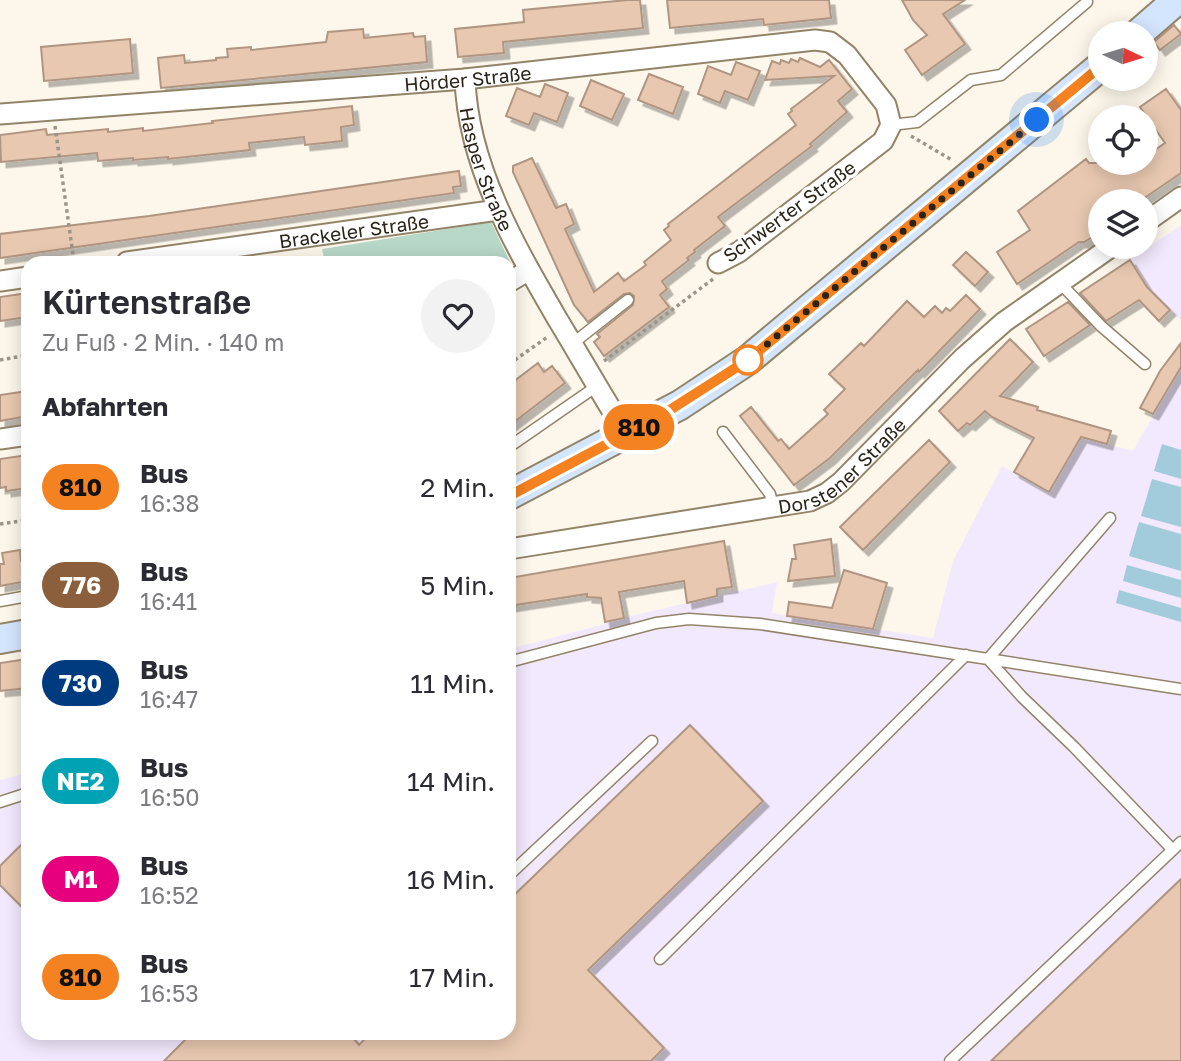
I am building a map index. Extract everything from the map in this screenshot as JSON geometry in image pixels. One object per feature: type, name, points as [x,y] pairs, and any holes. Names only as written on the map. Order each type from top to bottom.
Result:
[{"type":"main road","points":[[1153,21],[1177,0]]},
{"type":"main road","points":[[516,491],[680,405],[748,360],[1088,77]]},
{"type":"main road","points":[[0,639],[21,635]]},
{"type":"street","name":"Hörder Straße","points":[[0,114],[465,79],[815,40],[830,42],[847,55],[886,105],[891,124]]},
{"type":"street","name":"Hasper Straße","points":[[465,79],[466,106],[475,144],[498,210],[529,270],[626,435]]},
{"type":"street","name":"Schwerter Straße","points":[[718,263],[739,252],[883,141],[891,124]]},
{"type":"street","points":[[1158,213],[1181,197]]},
{"type":"street","name":"Brackeler Straße","points":[[170,256],[498,210]]},
{"type":"street","name":"Dorstener Straße","points":[[516,548],[810,501],[827,493],[962,359],[1004,322],[1094,259]]},
{"type":"street","points":[[516,278],[529,270]]},
{"type":"street","points":[[0,281],[21,278]]},
{"type":"street","points":[[0,439],[21,436]]},
{"type":"lane","points":[[891,124],[917,122],[971,80],[1001,75],[1087,2]]},
{"type":"lane","points":[[1060,283],[1101,326],[1145,364]]},
{"type":"lane","points":[[572,344],[628,300]]},
{"type":"lane","points":[[516,441],[593,379]]},
{"type":"lane","points":[[723,432],[770,494],[773,507]]},
{"type":"lane","points":[[988,659],[1110,518]]},
{"type":"lane","points":[[0,601],[21,597]]},
{"type":"lane","points":[[516,660],[656,623],[689,619],[760,624],[1181,689]]},
{"type":"lane","points":[[660,959],[966,655]]},
{"type":"lane","points":[[988,659],[1172,849]]},
{"type":"lane","points":[[516,868],[652,741]]},
{"type":"lane","points":[[0,802],[21,795]]},
{"type":"lane","points":[[950,1061],[1181,842]]},
{"type":"path","points":[[53,111],[73,256]]},
{"type":"path","points":[[891,124],[963,166]]},
{"type":"path","name":"Schwerter Straße","points":[[593,379],[715,277],[718,263]]},
{"type":"path","points":[[516,358],[562,327]]},
{"type":"path","points":[[0,360],[21,356]]},
{"type":"path","points":[[0,524],[21,521]]},
{"type":"shaded area","points":[[1181,225],[1181,321],[1148,287],[1130,260],[1158,259],[1158,241]]},
{"type":"shaded area","points":[[1181,367],[1181,1061],[0,1061],[0,780],[21,775],[21,1040],[516,1040],[516,647],[605,622],[777,582],[772,613],[933,638],[953,561],[1002,466],[1049,492],[1081,437],[1133,451]]},
{"type":"green space","points":[[491,222],[507,256],[324,256],[322,249]]},
{"type":"water","points":[[1162,444],[1181,450],[1181,479],[1154,471]]},
{"type":"water","points":[[1152,479],[1181,487],[1181,527],[1141,516]]},
{"type":"water","points":[[1139,522],[1181,534],[1181,571],[1129,556]]},
{"type":"water","points":[[1127,565],[1181,580],[1181,598],[1123,581]]},
{"type":"water","points":[[1119,590],[1181,608],[1181,622],[1116,603]]},
{"type":"building","points":[[640,0],[643,28],[503,42],[504,53],[458,57],[455,29],[524,22],[523,10]]},
{"type":"building","points":[[667,0],[829,0],[831,18],[764,25],[763,19],[670,28]]},
{"type":"building","points":[[902,0],[965,0],[943,14],[965,44],[922,75],[905,50],[927,35],[913,20]]},
{"type":"building","points":[[1174,25],[1181,34],[1160,50],[1158,39]]},
{"type":"building","points":[[363,29],[364,38],[413,33],[414,37],[425,36],[427,62],[161,88],[158,58],[184,55],[185,63],[216,60],[228,57],[227,49],[251,47],[251,50],[326,42],[328,32]]},
{"type":"building","points":[[130,39],[133,73],[44,81],[41,47]]},
{"type":"building","points":[[800,58],[820,67],[829,60],[852,89],[838,101],[847,112],[810,144],[812,146],[718,217],[725,226],[694,250],[687,258],[689,260],[662,281],[667,289],[660,295],[669,307],[604,356],[594,342],[600,337],[597,334],[633,305],[634,296],[630,293],[624,294],[588,322],[574,305],[513,172],[513,166],[532,158],[556,208],[566,204],[574,224],[565,229],[594,292],[618,273],[624,281],[646,265],[644,262],[671,240],[664,230],[668,224],[796,125],[788,114],[791,109],[834,76],[765,80],[772,61],[780,64],[781,60],[789,63],[791,59],[798,62]]},
{"type":"building","points":[[736,62],[760,71],[748,100],[725,91],[720,103],[698,94],[708,66],[731,75]]},
{"type":"building","points":[[649,74],[683,87],[673,114],[638,100]]},
{"type":"building","points":[[591,80],[624,94],[612,120],[580,106]]},
{"type":"building","points":[[545,84],[568,93],[557,122],[534,113],[529,125],[506,116],[517,88],[540,97]]},
{"type":"building","points":[[1166,89],[1181,110],[1181,173],[1158,189],[1088,189],[1088,240],[1079,242],[1017,284],[997,252],[1030,230],[1018,211],[1086,159],[1088,175],[1158,175],[1158,148],[1165,143],[1158,133],[1158,105],[1143,105]]},
{"type":"building","points":[[352,106],[354,125],[341,127],[342,141],[305,145],[304,137],[249,143],[250,150],[168,159],[98,161],[97,153],[1,162],[0,135],[46,129],[47,135],[108,129],[108,132],[143,128],[143,131]]},
{"type":"building","points":[[459,171],[461,186],[453,187],[454,193],[0,258],[0,234],[149,216]]},
{"type":"building","points":[[966,252],[988,272],[975,286],[953,265]]},
{"type":"building","points":[[1130,260],[1147,287],[1170,310],[1159,321],[1139,300],[1106,321],[1080,293]]},
{"type":"building","points":[[21,294],[21,318],[0,321],[0,297]]},
{"type":"building","points":[[966,295],[980,309],[830,458],[794,485],[740,416],[751,407],[778,441],[781,439],[789,449],[828,414],[824,410],[845,389],[829,374],[861,343],[864,346],[907,301],[924,317],[935,306],[942,313],[946,308],[950,311]]},
{"type":"building","points":[[1068,302],[1090,325],[1044,356],[1026,329]]},
{"type":"building","points":[[1010,339],[1033,362],[1000,396],[1038,407],[1037,410],[1111,431],[1107,444],[1081,437],[1049,492],[1014,472],[1034,438],[985,411],[970,425],[967,423],[958,431],[939,411]]},
{"type":"building","points":[[1181,343],[1181,367],[1153,414],[1140,408],[1160,371]]},
{"type":"building","points":[[538,363],[544,372],[552,366],[565,383],[516,421],[516,380]]},
{"type":"building","points":[[21,392],[21,417],[0,421],[0,395]]},
{"type":"building","points":[[929,440],[950,462],[863,550],[840,527]]},
{"type":"building","points":[[21,456],[21,489],[6,491],[6,487],[0,488],[0,459]]},
{"type":"building","points":[[831,539],[835,576],[788,581],[792,559],[796,559],[794,545]]},
{"type":"building","points":[[724,541],[732,587],[717,589],[717,596],[687,603],[684,581],[619,592],[624,618],[605,622],[601,598],[587,597],[587,594],[516,605],[516,577]]},
{"type":"building","points":[[20,550],[21,582],[0,586],[0,564],[4,564],[2,553]]},
{"type":"building","points":[[844,570],[887,583],[873,629],[787,616],[789,602],[832,608]]},
{"type":"building","points":[[21,660],[21,689],[0,691],[0,663]]},
{"type":"building","points":[[690,725],[763,801],[588,970],[664,1048],[651,1061],[164,1061],[185,1040],[355,1040],[359,1045],[364,1040],[516,1040],[516,893]]},
{"type":"building","points":[[21,845],[21,906],[0,885],[0,866]]},
{"type":"building","points":[[1181,879],[1181,1061],[991,1061]]},
{"type":"bus line","name":"810","points":[[516,492],[680,405],[748,360],[1088,77]]},
{"type":"route","points":[[748,360],[1037,120]]}]
